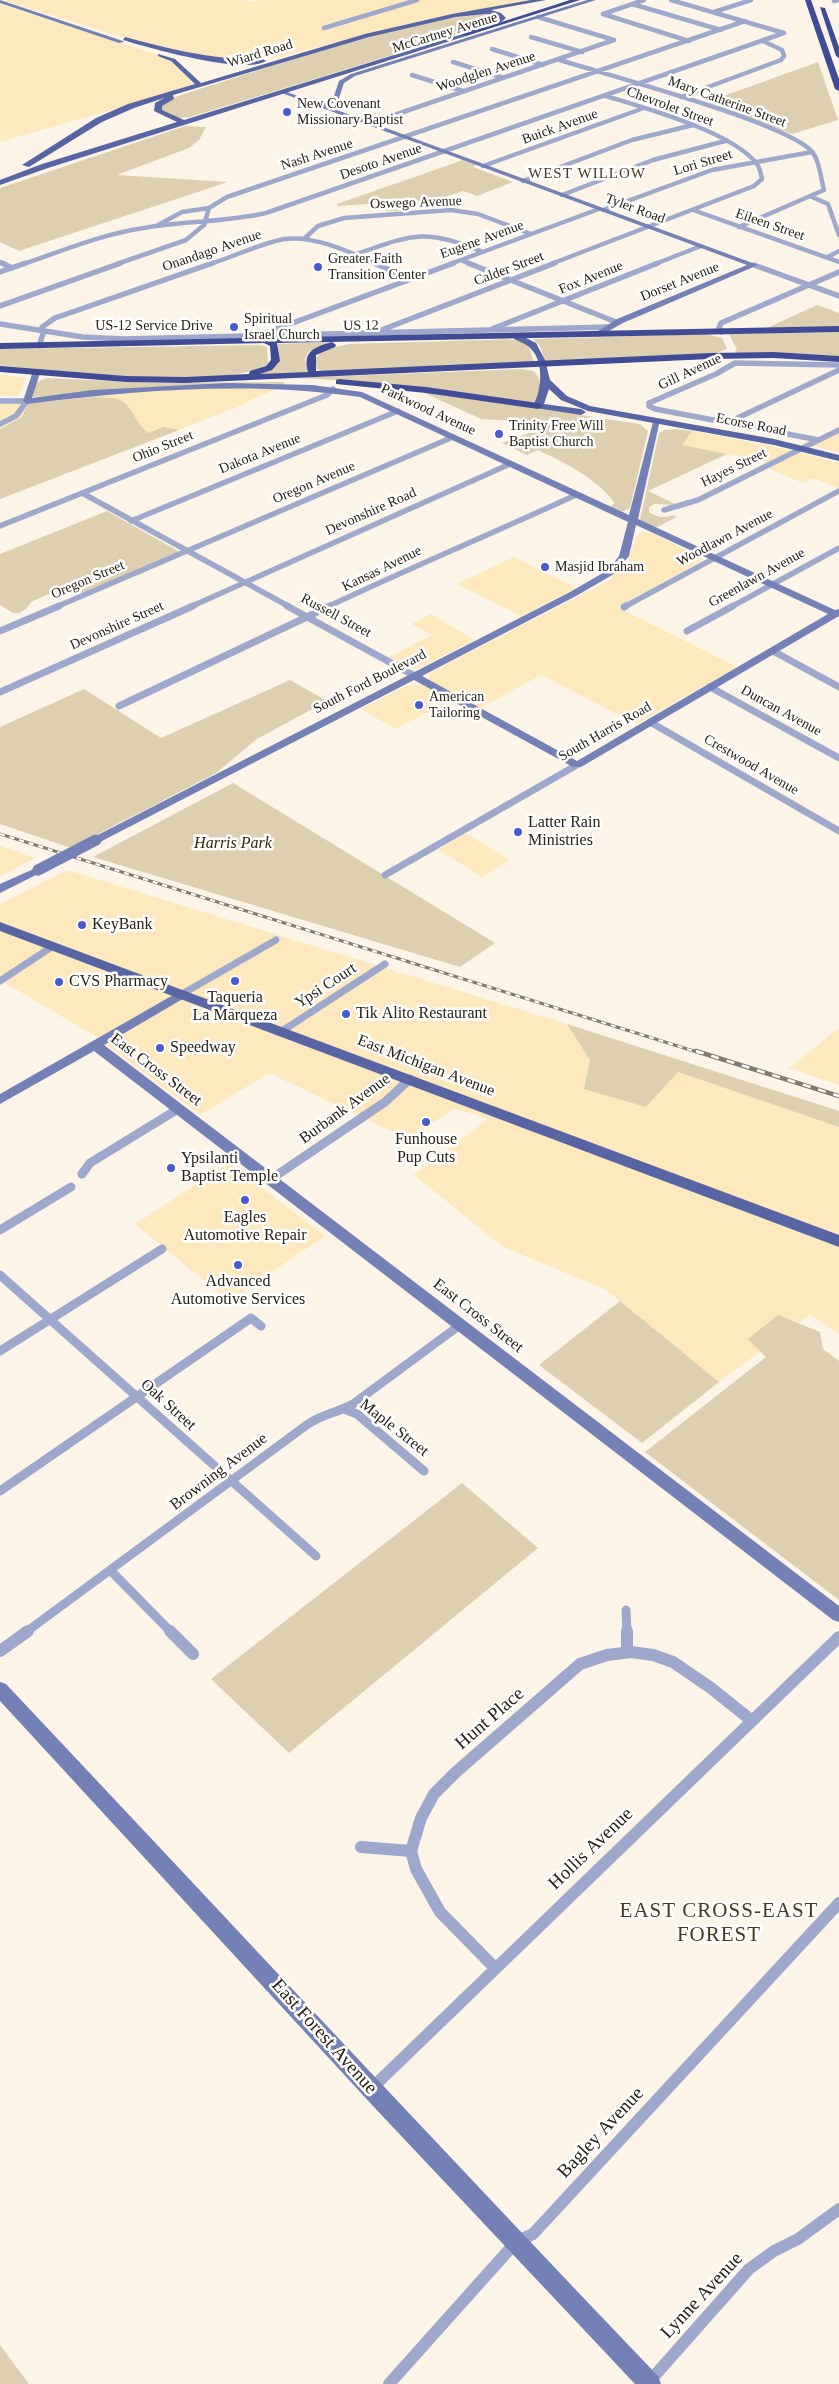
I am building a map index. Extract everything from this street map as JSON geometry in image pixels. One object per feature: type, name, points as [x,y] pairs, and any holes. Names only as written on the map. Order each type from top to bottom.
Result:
[{"type":"highway","points":[[464,35],[578,0]]},
{"type":"highway","points":[[808,0],[839,89]]},
{"type":"highway","points":[[819,0],[839,56]]},
{"type":"highway","points":[[612,325],[622,332],[704,332]]},
{"type":"highway","name":"US 12","points":[[0,346],[264,339],[366,340],[704,332],[726,338],[839,329]]},
{"type":"highway","points":[[710,356],[728,351],[726,338]]},
{"type":"highway","points":[[185,380],[240,376],[264,370],[276,361],[274,345],[264,339]]},
{"type":"highway","points":[[313,375],[309,360],[313,352],[334,344],[366,340]]},
{"type":"highway","points":[[185,380],[710,356],[839,359]]},
{"type":"highway","points":[[0,369],[126,379],[300,381],[375,385],[538,406]]},
{"type":"main road","name":"Wiard Road","points":[[0,176],[36,160],[99,120],[114,113],[394,28],[543,0]]},
{"type":"main road","points":[[0,183],[45,166],[464,35],[498,22],[502,17],[485,12],[452,16]]},
{"type":"main road","points":[[123,40],[183,55],[238,62],[273,59],[343,42]]},
{"type":"main road","points":[[123,40],[173,60],[200,86],[165,100],[158,105],[158,111],[161,114],[184,123]]},
{"type":"main road","name":"Ecorse Road","points":[[517,337],[534,345],[547,382],[559,395],[576,404],[839,458]]},
{"type":"main road","points":[[538,406],[544,396],[547,382]]},
{"type":"main road","name":"Ecorse Road","points":[[538,406],[657,422]]},
{"type":"main road","name":"East Michigan Avenue","points":[[0,926],[839,1241]]},
{"type":"street","points":[[324,28],[417,0]]},
{"type":"street","name":"McCartney Avenue","points":[[320,106],[339,97],[339,85],[349,77],[592,0]]},
{"type":"street","points":[[644,0],[603,14],[689,41]]},
{"type":"street","points":[[673,0],[745,21]]},
{"type":"street","points":[[714,12],[751,0]]},
{"type":"street","points":[[0,1],[123,40]]},
{"type":"street","points":[[632,4],[721,30]]},
{"type":"street","name":"Woodglen Avenue","points":[[368,124],[614,40],[538,17]]},
{"type":"street","name":"Nash Avenue","points":[[157,225],[173,215],[209,208],[227,197],[406,138],[745,21]]},
{"type":"street","name":"Desoto Avenue","points":[[0,272],[123,232],[157,225],[238,220],[266,213],[784,33],[745,21]]},
{"type":"street","points":[[531,36],[582,52]]},
{"type":"street","points":[[681,97],[774,63],[784,56],[782,50],[763,41]]},
{"type":"street","points":[[492,49],[544,65]]},
{"type":"street","name":"Mary Catherine Street","points":[[560,60],[731,113],[800,142],[812,152]]},
{"type":"street","points":[[453,62],[505,78]]},
{"type":"street","points":[[412,75],[463,91]]},
{"type":"street","name":"Tyler Road","points":[[282,92],[839,296]]},
{"type":"street","name":"Chevrolet Street","points":[[606,96],[694,125],[726,141],[756,161]]},
{"type":"street","name":"Buick Avenue","points":[[483,166],[644,108]]},
{"type":"street","points":[[523,180],[632,140],[694,125]]},
{"type":"street","points":[[562,195],[653,160],[726,141]]},
{"type":"street","points":[[739,227],[821,193],[825,186],[812,152]]},
{"type":"street","name":"Lori Street","points":[[601,210],[694,175],[756,161],[812,152]]},
{"type":"street","points":[[649,227],[759,183],[763,176],[756,161]]},
{"type":"street","points":[[812,197],[828,204],[839,235]]},
{"type":"street","points":[[0,306],[179,243],[198,232],[206,223],[209,208]]},
{"type":"street","name":"Oswego Avenue","points":[[304,238],[318,226],[344,218],[451,210],[478,214],[530,234]]},
{"type":"street","name":"Eugene Avenue","points":[[264,339],[273,329],[530,234],[601,210]]},
{"type":"street","name":"Eileen Street","points":[[693,210],[839,262]]},
{"type":"street","name":"Calder Street","points":[[378,334],[383,329],[649,227]]},
{"type":"street","points":[[354,256],[400,239],[423,235],[447,238],[483,252]]},
{"type":"street","name":"Onandago Avenue","points":[[42,331],[46,324],[55,318],[283,239],[304,238],[323,242],[410,279]]},
{"type":"street","name":"Fox Avenue","points":[[491,332],[495,327],[701,246]]},
{"type":"street","points":[[828,257],[839,251]]},
{"type":"street","points":[[460,260],[562,301],[612,325]]},
{"type":"street","points":[[0,262],[12,268]]},
{"type":"street","name":"Dorset Avenue","points":[[598,335],[612,325],[754,266]]},
{"type":"street","points":[[726,338],[719,325],[724,321],[839,272]]},
{"type":"street","name":"US-12 Service Drive","points":[[0,324],[107,339],[264,339],[491,332],[612,325]]},
{"type":"street","points":[[38,346],[43,334],[42,331]]},
{"type":"street","name":"Gill Avenue","points":[[729,422],[655,409],[649,406],[649,403],[716,374],[734,363],[839,365]]},
{"type":"street","points":[[729,422],[839,370]]},
{"type":"street","points":[[0,424],[16,416],[27,401],[36,373]]},
{"type":"street","name":"Parkwood Avenue","points":[[0,401],[27,401],[94,393],[226,386],[333,389],[362,395],[712,559],[838,614]]},
{"type":"street","name":"Ohio Street","points":[[0,526],[327,395],[333,389]]},
{"type":"street","name":"Dakota Avenue","points":[[131,521],[398,411]]},
{"type":"street","name":"South Ford Boulevard","points":[[0,889],[415,676],[573,594],[611,572],[624,556],[657,422]]},
{"type":"street","points":[[729,422],[819,440]]},
{"type":"street","name":"Hayes Street","points":[[664,510],[680,507],[698,500],[839,430]]},
{"type":"street","name":"Oregon Avenue","points":[[186,552],[453,437]]},
{"type":"street","name":"Devonshire Road","points":[[244,583],[510,464]]},
{"type":"street","name":"Woodlawn Avenue","points":[[624,607],[839,491]]},
{"type":"street","name":"Russell Street","points":[[82,493],[186,552],[577,765]]},
{"type":"street","name":"Kansas Avenue","points":[[119,706],[410,568],[480,540],[576,495]]},
{"type":"street","name":"Greenlawn Avenue","points":[[687,631],[839,548]]},
{"type":"street","name":"Oregon Street","points":[[0,631],[186,552]]},
{"type":"street","name":"Devonshire Street","points":[[0,692],[244,583]]},
{"type":"street","name":"South Harris Road","points":[[385,875],[838,614]]},
{"type":"street","points":[[773,651],[839,687]]},
{"type":"street","name":"Duncan Avenue","points":[[710,688],[839,758]]},
{"type":"street","name":"Crestwood Avenue","points":[[650,722],[696,746],[839,830]]},
{"type":"street","points":[[0,1100],[276,940]]},
{"type":"street","points":[[0,981],[25,966],[52,946]]},
{"type":"street","name":"Ypsi Court","points":[[282,1031],[385,964]]},
{"type":"street","name":"East Cross Street","points":[[95,1045],[839,1615]]},
{"type":"street","name":"Burbank Avenue","points":[[272,1179],[385,1102],[410,1079]]},
{"type":"street","points":[[82,1174],[90,1163],[178,1109]]},
{"type":"street","points":[[0,1230],[71,1186]]},
{"type":"street","points":[[0,1351],[162,1249]]},
{"type":"street","name":"Oak Street","points":[[0,1275],[316,1556]]},
{"type":"street","points":[[0,1491],[136,1397],[248,1315],[261,1326]]},
{"type":"street","name":"Browning Avenue","points":[[0,1651],[323,1414],[344,1409],[460,1325]]},
{"type":"street","name":"Maple Street","points":[[344,1409],[357,1414],[424,1471]]},
{"type":"street","points":[[111,1571],[194,1654]]},
{"type":"street","points":[[626,1610],[627,1650]]},
{"type":"street","name":"Hollis Avenue","points":[[371,2089],[839,1636]]},
{"type":"street","name":"Hunt Place","points":[[411,1851],[420,1818],[434,1794],[456,1772],[580,1664],[595,1657],[627,1650],[663,1657],[681,1666],[751,1720]]},
{"type":"street","name":"East Forest Avenue","points":[[0,1689],[371,2089],[649,2383]]},
{"type":"street","points":[[361,1847],[411,1851],[416,1869],[440,1912],[496,1968]]},
{"type":"street","name":"Bagley Avenue","points":[[389,2384],[516,2242],[534,2234],[839,1904]]},
{"type":"street","name":"Lynne Avenue","points":[[649,2383],[749,2269],[774,2251],[798,2239],[839,2209]]},
{"type":"shaded area","points":[[1,0],[245,0],[252,2],[259,0],[539,0],[423,20],[280,57],[246,61],[175,53]]},
{"type":"shaded area","points":[[0,4],[164,57],[177,66],[193,84],[149,99],[0,142]]},
{"type":"shaded area","points":[[0,375],[25,378],[19,395],[0,396]]},
{"type":"shaded area","points":[[213,388],[279,388],[248,401],[250,402],[0,499],[0,403],[111,393]]},
{"type":"shaded area","points":[[839,428],[839,453],[804,443]]},
{"type":"shaded area","points":[[692,431],[781,448],[839,463],[839,488],[813,478],[803,483],[767,468],[774,464],[768,462],[681,445]]},
{"type":"shaded area","points":[[643,532],[651,533],[704,560],[617,607],[737,667],[637,724],[541,675],[479,709],[430,682],[428,676],[432,672],[608,581],[628,562],[636,536]]},
{"type":"shaded area","points":[[514,557],[576,588],[521,616],[457,584]]},
{"type":"shaded area","points":[[431,614],[474,640],[417,669],[407,668],[387,658],[432,635],[411,624]]},
{"type":"shaded area","points":[[408,685],[423,685],[451,700],[395,729],[361,709]]},
{"type":"shaded area","points":[[465,833],[510,860],[482,877],[438,850]]},
{"type":"shaded area","points":[[0,846],[35,858],[0,877]]},
{"type":"shaded area","points":[[67,870],[567,1024],[590,1060],[584,1088],[646,1107],[678,1072],[839,1127],[839,1334],[810,1315],[719,1382],[605,1289],[503,1247],[414,1175],[488,1119],[455,1108],[408,1139],[269,1073],[200,1115],[95,1036],[0,980],[0,904]]},
{"type":"shaded area","points":[[839,1028],[839,1085],[789,1068]]},
{"type":"shaded area","points":[[229,1163],[325,1236],[229,1301],[135,1224]]},
{"type":"green space","points":[[488,14],[497,17],[497,19],[482,26],[393,55],[190,117],[178,118],[160,109],[164,101],[360,39],[410,26]]},
{"type":"green space","points":[[818,62],[838,120],[792,134],[707,102]]},
{"type":"green space","points":[[185,126],[206,127],[199,140],[189,148],[117,175],[228,182],[19,251],[0,242],[0,188]]},
{"type":"green space","points":[[463,160],[476,165],[473,167],[513,182],[477,196],[463,191],[437,200],[396,202],[399,211],[386,211],[382,203],[338,206],[337,204]]},
{"type":"green space","points":[[817,305],[839,313],[839,327],[767,328]]},
{"type":"green space","points":[[839,332],[839,356],[738,353],[735,352],[737,349],[729,334]]},
{"type":"green space","points":[[706,334],[722,338],[727,349],[716,353],[545,361],[540,346],[533,339]]},
{"type":"green space","points":[[507,339],[519,341],[528,346],[534,362],[324,372],[317,369],[315,360],[325,350],[349,344]]},
{"type":"green space","points":[[334,342],[308,352],[305,360],[308,373],[255,375],[270,370],[279,363],[278,344]]},
{"type":"green space","points":[[260,345],[267,347],[268,363],[250,371],[220,376],[182,378],[140,377],[57,372],[0,366],[0,349]]},
{"type":"green space","points":[[522,369],[533,371],[539,379],[539,391],[535,403],[357,381],[294,378]]},
{"type":"green space","points":[[47,378],[158,383],[283,382],[285,385],[219,385],[32,397],[35,383]]},
{"type":"green space","points":[[420,391],[640,424],[648,431],[630,508],[622,512],[608,508],[615,503],[599,486],[580,472],[560,461],[538,450],[527,455],[502,443],[532,432],[530,430],[532,428],[515,421],[481,419]]},
{"type":"green space","points":[[96,397],[120,400],[128,406],[140,425],[149,433],[163,427],[179,430],[0,499],[0,429],[21,418],[29,403]]},
{"type":"green space","points":[[675,429],[692,431],[682,445],[727,454],[648,491],[677,505],[655,504],[649,507],[649,512],[655,515],[665,517],[674,515],[677,517],[653,529],[640,520],[659,433]]},
{"type":"green space","points":[[107,511],[180,552],[83,593],[65,589],[51,593],[31,602],[26,609],[19,613],[13,613],[0,605],[0,554]]},
{"type":"green space","points":[[290,680],[327,701],[257,739],[216,773],[71,848],[0,824],[0,727],[84,689],[161,738]]},
{"type":"green space","name":"Harris Park","points":[[233,783],[495,943],[460,967],[93,857]]},
{"type":"green space","points":[[567,1024],[839,1111],[839,1127],[678,1072],[646,1107],[584,1089],[590,1060]]},
{"type":"green space","points":[[620,1301],[719,1382],[642,1443],[539,1365]]},
{"type":"green space","points":[[778,1315],[820,1332],[823,1349],[839,1361],[839,1600],[645,1452],[766,1357],[748,1339]]},
{"type":"green space","points":[[462,1483],[538,1548],[289,1753],[211,1679]]},
{"type":"green space","points":[[0,2345],[29,2384],[0,2384]]},
{"type":"railway","points":[[0,834],[700,1053]]},
{"type":"railway","points":[[696,1051],[839,1096]]},
{"type":"place","name":"New Covenant Missionary Baptist","points":[[287,112]]},
{"type":"place","name":"Greater Faith Transition Center","points":[[318,267]]},
{"type":"place","name":"Spiritual Israel Church","points":[[234,327]]},
{"type":"place","name":"Trinity Free Will Baptist Church","points":[[499,434]]},
{"type":"place","name":"Masjid Ibraham","points":[[545,567]]},
{"type":"place","name":"American Tailoring","points":[[419,705]]},
{"type":"place","name":"Latter Rain Ministries","points":[[518,832]]},
{"type":"place","name":"KeyBank","points":[[82,925]]},
{"type":"place","name":"Taqueria La Marqueza","points":[[235,981]]},
{"type":"place","name":"CVS Pharmacy","points":[[59,982]]},
{"type":"place","name":"Tik Alito Restaurant","points":[[346,1014]]},
{"type":"place","name":"Speedway","points":[[160,1048]]},
{"type":"place","name":"Funhouse Pup Cuts","points":[[426,1122]]},
{"type":"place","name":"Ypsilanti Baptist Temple","points":[[171,1168]]},
{"type":"place","name":"Eagles Automotive Repair","points":[[245,1200]]},
{"type":"place","name":"Advanced Automotive Services","points":[[238,1265]]},
{"type":"district","name":"WEST WILLOW","points":[[587,174]]},
{"type":"district","name":"EAST CROSS-EAST FOREST","points":[[719,1923]]}]
